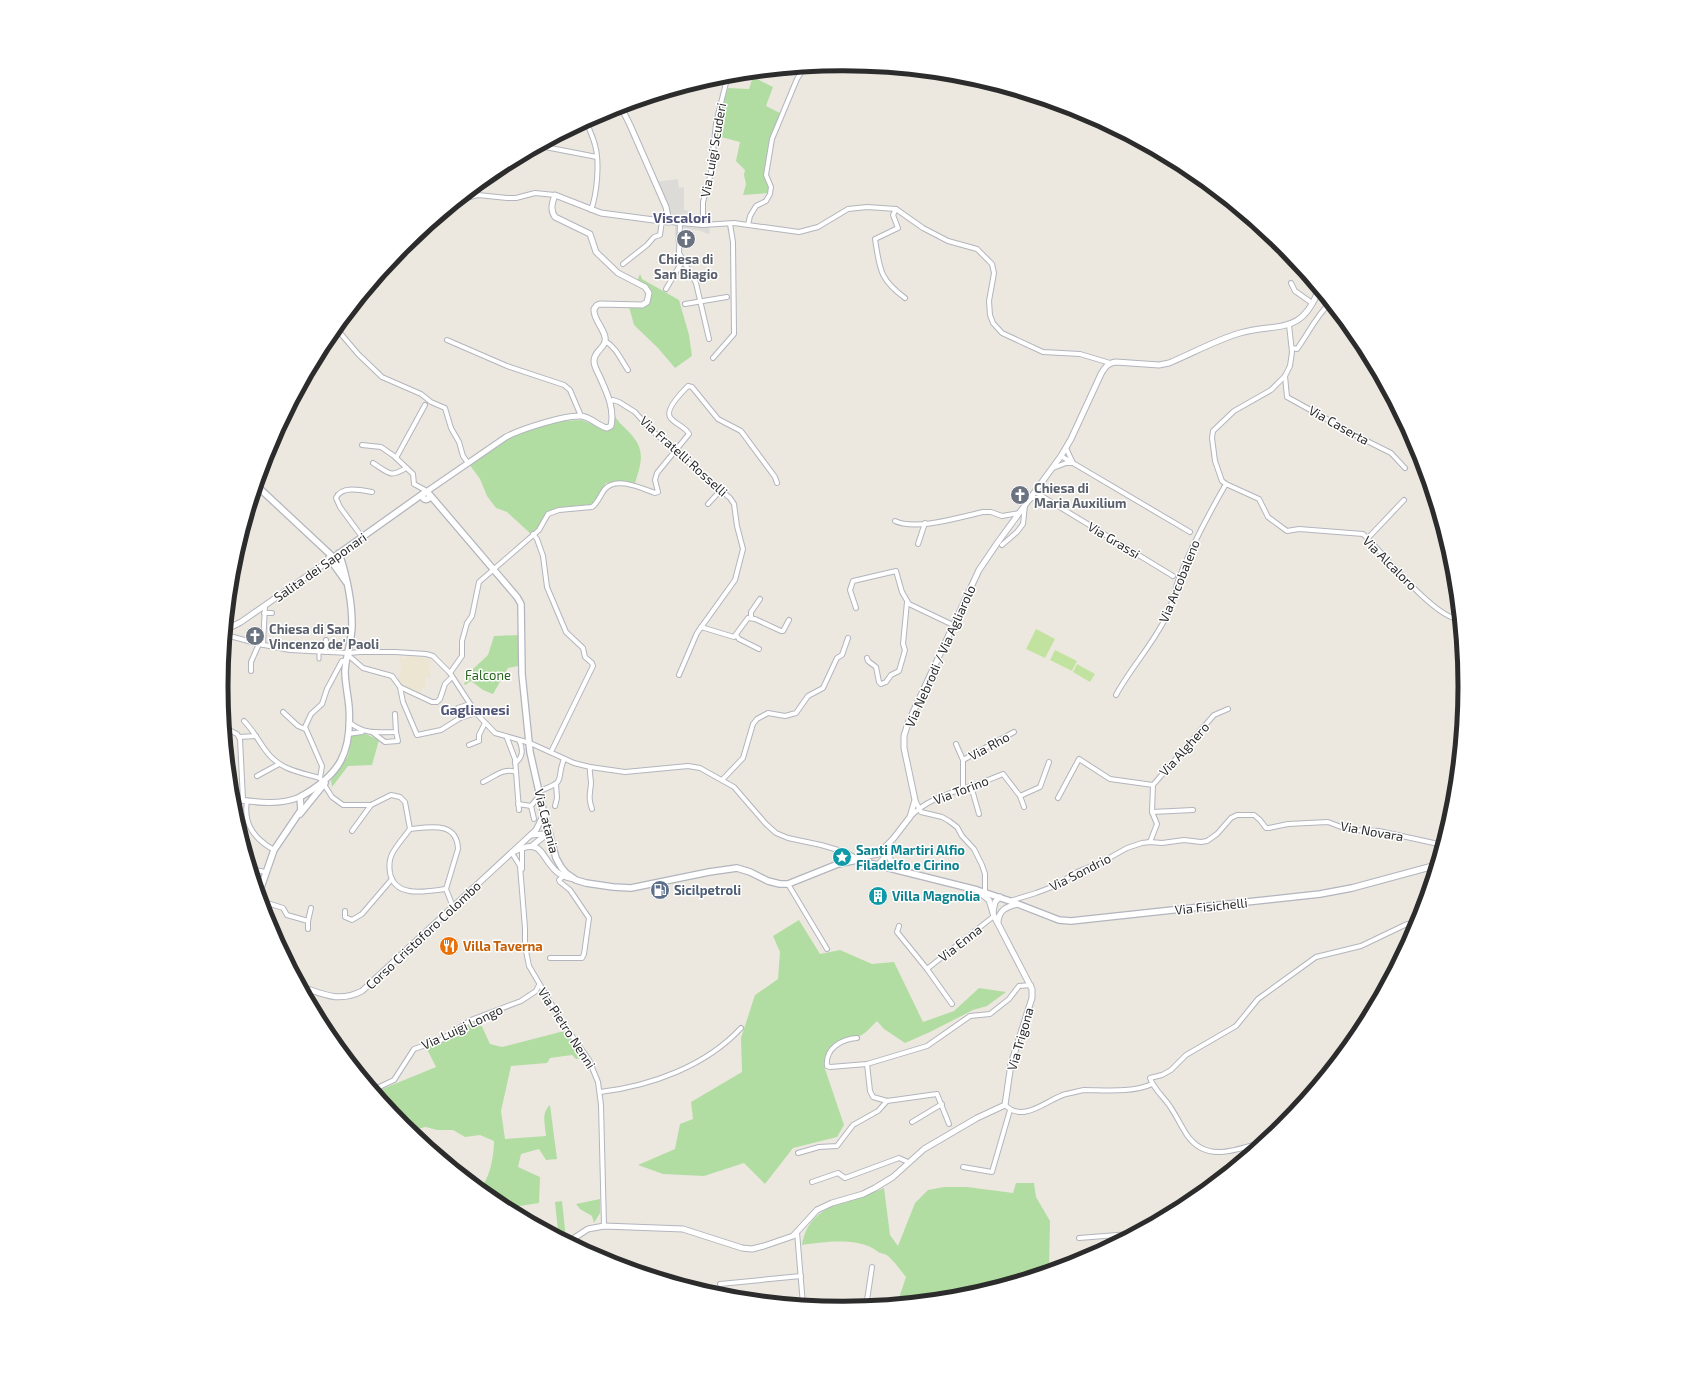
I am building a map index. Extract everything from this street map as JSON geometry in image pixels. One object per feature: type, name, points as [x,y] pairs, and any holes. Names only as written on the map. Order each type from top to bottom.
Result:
[{"type":"main road","points":[[261,490],[323,548],[346,574]]},
{"type":"main road","name":"Salita dei Saponari","points":[[332,559],[411,502],[426,495]]},
{"type":"main road","name":"Via Catania","points":[[426,495],[438,505],[517,597],[521,604],[522,679],[530,752],[548,835],[556,858],[565,875],[576,880],[613,887],[631,888],[709,872],[737,868],[774,883],[788,884]]},
{"type":"main road","points":[[261,885],[274,850],[302,807],[300,798],[329,778],[344,754],[349,722],[345,675],[352,626],[349,585],[339,553]]},
{"type":"main road","points":[[332,559],[349,585]]},
{"type":"main road","points":[[293,822],[304,810],[323,781]]},
{"type":"main road","points":[[788,884],[853,859],[863,859],[985,893]]},
{"type":"main road","name":"Via Fisichelli","points":[[985,893],[1000,897],[1059,920],[1071,921],[1320,894],[1352,888],[1432,866]]},
{"type":"street","points":[[748,225],[750,216],[756,206],[766,201],[770,194],[771,186],[766,175],[772,139],[802,72]]},
{"type":"street","name":"Via Luigi Scuderi","points":[[703,225],[703,202],[711,173],[716,123],[726,82]]},
{"type":"street","points":[[623,112],[666,207],[669,222]]},
{"type":"street","points":[[588,127],[596,145],[597,157],[595,193],[591,210]]},
{"type":"street","points":[[547,147],[597,157]]},
{"type":"street","points":[[471,197],[478,195],[516,198],[535,193],[555,195],[601,213],[669,222],[703,225],[748,225],[799,232],[818,227],[848,209],[867,207],[896,209],[923,228],[948,241],[977,249],[992,264],[994,273],[989,296],[990,314],[993,323],[1002,333],[1043,352],[1080,354],[1110,363],[1123,362],[1159,365],[1169,363],[1240,333],[1289,325],[1296,321],[1312,303],[1317,294]]},
{"type":"street","points":[[362,445],[380,447],[396,458],[413,474],[414,484],[422,487],[425,490],[426,495],[435,486],[468,462],[513,433],[560,419],[581,416],[605,428],[609,428],[612,423],[610,402],[594,364],[595,356],[605,344],[604,334],[595,317],[595,306],[600,304],[642,305],[647,302],[649,294],[644,287],[618,273],[596,252],[590,234],[555,217],[552,210],[555,195]]},
{"type":"street","points":[[623,264],[647,245],[654,237],[660,235],[666,207]]},
{"type":"street","points":[[896,209],[893,215],[898,228],[875,239],[882,277],[892,288],[905,298]]},
{"type":"street","points":[[680,223],[678,240],[679,253],[696,283],[709,339]]},
{"type":"street","points":[[714,358],[734,334],[733,242],[730,224]]},
{"type":"street","points":[[666,289],[683,260]]},
{"type":"street","points":[[1291,283],[1295,291],[1312,303]]},
{"type":"street","points":[[685,304],[727,297]]},
{"type":"street","points":[[1292,348],[1297,349],[1321,311],[1327,306]]},
{"type":"street","points":[[1226,484],[1220,478],[1217,469],[1212,434],[1213,431],[1234,411],[1271,390],[1285,376],[1291,361],[1292,348],[1289,325]]},
{"type":"street","points":[[340,334],[382,377],[421,394],[431,402],[446,408],[450,428],[459,442],[463,456],[468,462]]},
{"type":"street","points":[[447,340],[507,366],[564,385],[570,390],[581,416]]},
{"type":"street","points":[[605,341],[616,351],[628,370]]},
{"type":"street","name":"Via Nebrodi / Via Agliarolo","points":[[915,800],[904,748],[906,730],[975,579],[1000,544],[1019,512],[1066,448],[1101,374],[1110,363]]},
{"type":"street","name":"Via Caserta","points":[[1285,376],[1288,397],[1391,453],[1405,468]]},
{"type":"street","points":[[400,688],[431,701],[436,702],[440,699],[445,684],[462,656],[462,642],[467,623],[472,616],[479,582],[539,530],[548,514],[559,510],[592,507],[596,504],[608,486],[627,483],[658,492],[659,490],[655,480],[657,473],[689,434],[670,418],[669,410],[688,386],[692,387],[718,419],[741,431],[775,477],[777,483]]},
{"type":"street","name":"Via Fratelli Rosselli","points":[[610,402],[613,400],[620,402],[635,412],[650,429],[730,498],[734,504],[742,552],[734,583],[701,627],[691,645],[679,675]]},
{"type":"street","points":[[396,458],[425,405]]},
{"type":"street","points":[[1066,448],[1073,463]]},
{"type":"street","points":[[1061,456],[1190,532]]},
{"type":"street","points":[[373,463],[393,474],[397,474],[406,468]]},
{"type":"street","points":[[1052,468],[1066,463],[1073,463]]},
{"type":"street","points":[[1000,544],[1017,532],[1022,524],[1027,502],[1037,497],[1044,497],[1041,490],[1042,482]]},
{"type":"street","name":"Via Alcaloro","points":[[1226,484],[1259,499],[1268,517],[1287,531],[1299,529],[1329,530],[1363,534],[1414,588],[1441,612],[1455,618]]},
{"type":"street","name":"Via Arcobaleno","points":[[1116,695],[1168,614],[1176,593],[1180,576],[1196,537],[1226,484]]},
{"type":"street","points":[[362,537],[340,507],[336,498],[342,491],[351,489],[372,492]]},
{"type":"street","points":[[708,504],[720,490]]},
{"type":"street","name":"Via Grassi","points":[[1035,492],[1173,576]]},
{"type":"street","points":[[1368,538],[1404,500]]},
{"type":"street","points":[[895,521],[904,524],[925,523],[983,512],[1002,516],[1019,512]]},
{"type":"street","points":[[918,544],[925,523]]},
{"type":"street","points":[[533,534],[537,538],[543,556],[547,587],[559,618],[566,632],[583,648],[585,657],[592,663],[593,666],[551,752]]},
{"type":"street","name":"Salita dei Saponari","points":[[231,627],[265,606],[332,559]]},
{"type":"street","points":[[856,608],[850,590],[850,585],[853,581],[896,571],[902,592],[907,602],[911,606],[953,625]]},
{"type":"street","points":[[737,636],[748,618],[751,617],[751,612],[760,599]]},
{"type":"street","points":[[867,658],[868,661],[876,667],[879,682],[881,684],[886,682],[891,675],[899,670],[905,650],[903,644],[907,602]]},
{"type":"street","points":[[251,671],[251,662],[261,644],[265,606]]},
{"type":"street","points":[[264,612],[272,613]]},
{"type":"street","points":[[751,617],[781,631],[789,620]]},
{"type":"street","points":[[701,627],[734,637],[737,636]]},
{"type":"street","points":[[230,636],[290,650],[319,651],[348,656],[363,668],[392,676],[400,688],[403,702],[417,735],[441,730],[460,718],[476,714]]},
{"type":"street","points":[[737,636],[739,640],[758,649]]},
{"type":"street","points":[[723,780],[743,758],[753,724],[757,718],[766,713],[785,716],[796,713],[808,696],[823,688],[837,658],[842,655],[848,638]]},
{"type":"street","points":[[325,652],[326,640]]},
{"type":"street","points":[[319,651],[319,659]]},
{"type":"street","points":[[305,729],[311,714],[324,701],[327,689],[342,661],[348,656],[360,652],[426,654],[433,656],[440,661],[451,675],[476,714],[495,733],[507,738],[530,743],[574,764],[590,767],[625,772],[688,766],[700,768],[738,790],[766,824],[776,833],[788,838],[815,842],[839,851],[853,859]]},
{"type":"street","points":[[460,718],[458,708],[470,704]]},
{"type":"street","name":"Via Alghero","points":[[1150,842],[1157,824],[1152,812],[1152,785],[1214,715],[1228,709]]},
{"type":"street","points":[[283,712],[298,726],[305,729],[322,766],[323,781],[332,797],[340,804],[371,805]]},
{"type":"street","points":[[372,732],[385,742],[398,742],[395,714]]},
{"type":"street","points":[[244,721],[250,727],[267,752],[280,764],[290,770],[323,781]]},
{"type":"street","points":[[349,722],[364,732]]},
{"type":"street","points":[[469,745],[479,741],[479,735],[485,724]]},
{"type":"street","points":[[229,730],[237,734],[239,737],[247,818],[250,827],[263,843],[274,850]]},
{"type":"street","points":[[348,734],[364,732],[396,732]]},
{"type":"street","name":"Via Rho","points":[[963,760],[1014,732]]},
{"type":"street","points":[[239,737],[256,736]]},
{"type":"street","points":[[507,738],[516,759],[519,810]]},
{"type":"street","points":[[516,763],[521,757],[522,748],[518,740]]},
{"type":"street","points":[[956,744],[963,760],[963,788]]},
{"type":"street","points":[[534,818],[531,806],[540,793],[556,784],[560,779],[564,759]]},
{"type":"street","points":[[1058,798],[1078,759],[1115,780],[1152,785]]},
{"type":"street","points":[[1024,807],[1020,796],[1040,788],[1049,762]]},
{"type":"street","points":[[257,776],[280,764]]},
{"type":"street","points":[[590,767],[589,774],[591,783],[588,799],[592,809]]},
{"type":"street","points":[[483,782],[504,770],[516,772]]},
{"type":"street","name":"Via Torino","points":[[918,808],[943,795],[1003,774],[1020,796]]},
{"type":"street","points":[[555,806],[557,798],[556,784]]},
{"type":"street","points":[[971,786],[979,814]]},
{"type":"street","points":[[304,810],[309,800],[308,793]]},
{"type":"street","points":[[352,831],[371,805],[391,794],[400,797],[405,802],[410,830],[392,854],[390,866],[392,879],[401,888],[412,892],[446,889]]},
{"type":"street","points":[[239,800],[277,803],[300,798]]},
{"type":"street","points":[[915,800],[921,812],[949,821],[957,827],[962,836],[974,849],[982,865],[985,893]]},
{"type":"street","points":[[910,817],[915,800]]},
{"type":"street","points":[[518,804],[531,806]]},
{"type":"street","points":[[845,854],[863,859],[881,852],[918,808]]},
{"type":"street","points":[[1152,812],[1193,810]]},
{"type":"street","points":[[512,853],[516,846],[530,835],[539,825],[544,814]]},
{"type":"street","name":"Via Novara","points":[[1150,842],[1160,844],[1184,840],[1204,842],[1217,834],[1231,818],[1250,814],[1259,818],[1264,826],[1269,828],[1288,824],[1328,822],[1349,830],[1379,831],[1438,844]]},
{"type":"street","points":[[410,830],[444,828],[449,830],[456,838],[458,849],[446,889],[453,907]]},
{"type":"street","points":[[530,835],[538,833],[548,835]]},
{"type":"street","points":[[512,853],[522,848],[532,846],[548,835]]},
{"type":"street","points":[[878,864],[885,857],[893,839]]},
{"type":"street","name":"Via Sondrio","points":[[1010,901],[1057,885],[1077,872],[1102,862],[1127,848],[1150,842]]},
{"type":"street","points":[[532,846],[540,850],[552,867],[565,875],[560,882],[570,890],[588,914],[588,931],[582,958],[550,958]]},
{"type":"street","points":[[522,848],[522,882]]},
{"type":"street","points":[[887,851],[890,859],[899,870]]},
{"type":"street","points":[[878,864],[881,852]]},
{"type":"street","points":[[512,853],[520,866],[522,882]]},
{"type":"street","name":"Corso Cristoforo Colombo","points":[[307,988],[336,997],[346,997],[362,992],[512,853]]},
{"type":"street","points":[[844,863],[845,854]]},
{"type":"street","points":[[257,870],[265,872]]},
{"type":"street","points":[[345,911],[345,917],[352,920],[362,914],[392,879]]},
{"type":"street","name":"Via Pietro Nenni","points":[[522,882],[525,953],[528,966],[562,1022],[590,1060],[600,1092],[604,1226]]},
{"type":"street","points":[[788,884],[827,949]]},
{"type":"street","points":[[857,1038],[843,1040],[834,1047],[829,1053],[826,1064],[830,1067],[867,1064],[927,1046],[970,1016],[990,1014],[1014,995],[1019,986],[1031,985],[993,915],[989,900],[977,890]]},
{"type":"street","points":[[993,915],[995,902],[1000,897]]},
{"type":"street","points":[[998,923],[1001,901],[1000,897]]},
{"type":"street","points":[[268,903],[283,908],[287,915],[308,921]]},
{"type":"street","points":[[1000,913],[1008,906],[1017,904]]},
{"type":"street","points":[[308,929],[311,908]]},
{"type":"street","name":"Via Enna","points":[[927,969],[993,915]]},
{"type":"street","points":[[1253,1145],[1226,1152],[1215,1153],[1201,1148],[1187,1135],[1167,1102],[1152,1084],[1150,1078],[1162,1075],[1171,1070],[1186,1055],[1236,1026],[1258,999],[1316,957],[1361,946],[1407,924],[1411,924]]},
{"type":"street","name":"Via Enna","points":[[899,926],[897,932],[927,969],[952,1004]]},
{"type":"street","name":"Via Luigi Longo","points":[[378,1088],[394,1080],[414,1049],[441,1040],[471,1020],[521,1001],[536,991],[539,985]]},
{"type":"street","name":"Via Trigona","points":[[1005,1105],[1011,1064],[1032,998],[1031,985]]},
{"type":"street","points":[[600,1092],[635,1086],[689,1067],[728,1042],[741,1028]]},
{"type":"street","points":[[867,1064],[871,1094],[876,1099],[887,1101],[937,1094],[949,1124]]},
{"type":"street","points":[[572,1239],[588,1229],[604,1226],[683,1229],[742,1248],[752,1249],[793,1236],[818,1210],[832,1203],[863,1194],[875,1188],[893,1177],[924,1149],[977,1118],[1005,1105],[1010,1110],[1028,1112],[1056,1097],[1076,1092],[1130,1088],[1152,1084]]},
{"type":"street","points":[[798,1153],[819,1146],[837,1146],[853,1125],[878,1111],[887,1101]]},
{"type":"street","points":[[912,1122],[942,1104]]},
{"type":"street","points":[[963,1167],[992,1172],[1010,1110]]},
{"type":"street","points":[[812,1182],[838,1174],[845,1178],[899,1158],[908,1162]]},
{"type":"street","points":[[797,1232],[803,1301]]},
{"type":"street","points":[[1079,1238],[1123,1235]]},
{"type":"street","points":[[867,1301],[872,1267]]},
{"type":"street","points":[[720,1284],[801,1276]]},
{"type":"shaded area","points":[[678,179],[679,188],[684,187],[684,210],[691,211],[691,222],[709,227],[710,233],[708,234],[701,231],[682,228],[681,239],[675,243],[675,225],[662,223],[666,207],[655,182]]},
{"type":"shaded area","points":[[407,656],[430,659],[429,673],[431,674],[430,678],[425,677],[425,688],[422,688],[421,696],[406,689],[398,682],[401,666],[400,657],[404,660]]},
{"type":"green space","points":[[754,78],[773,87],[766,106],[782,114],[764,174],[770,189],[769,193],[743,195],[746,184],[744,175],[745,170],[736,161],[740,142],[717,136],[723,102],[728,88],[749,89]]},
{"type":"green space","points":[[640,274],[642,279],[679,300],[689,335],[692,356],[675,368],[658,348],[634,325],[629,307],[646,305],[651,296],[651,291],[649,288],[637,281]]},
{"type":"green space","points":[[614,414],[618,421],[634,438],[640,450],[641,462],[635,483],[606,483],[593,505],[569,506],[551,511],[546,514],[538,528],[531,534],[507,512],[496,508],[487,496],[480,479],[469,464],[512,435],[560,421],[582,420],[608,431],[612,427]]},
{"type":"green space","points":[[1036,629],[1055,639],[1045,658],[1026,649]]},
{"type":"green space","name":"Falcone","points":[[519,635],[518,666],[508,668],[493,694],[483,690],[471,681],[465,685],[464,684],[473,669],[488,655],[494,636]]},
{"type":"green space","points":[[1055,650],[1077,661],[1072,671],[1050,660]]},
{"type":"green space","points":[[1077,664],[1095,674],[1090,682],[1073,672]]},
{"type":"green space","points":[[366,734],[379,740],[372,765],[348,766],[332,787],[331,781],[348,756],[352,736]]},
{"type":"green space","points":[[799,920],[820,954],[840,950],[872,964],[894,962],[923,1022],[954,1011],[979,988],[1006,992],[987,1006],[973,1010],[905,1043],[884,1029],[877,1021],[860,1036],[850,1037],[838,1041],[828,1052],[824,1066],[844,1125],[837,1137],[793,1148],[765,1184],[744,1163],[704,1176],[663,1174],[638,1165],[675,1149],[680,1124],[693,1119],[691,1102],[742,1072],[741,1038],[755,995],[778,979],[780,952],[773,936]]},
{"type":"green space","points":[[479,1020],[490,1044],[502,1047],[564,1031],[584,1057],[576,1059],[572,1055],[550,1058],[547,1063],[511,1066],[501,1111],[505,1139],[546,1136],[544,1123],[545,1112],[550,1105],[557,1159],[546,1160],[539,1149],[521,1154],[518,1167],[540,1177],[539,1203],[515,1207],[482,1184],[486,1180],[490,1168],[494,1141],[480,1135],[465,1137],[453,1130],[437,1130],[426,1127],[416,1129],[379,1090],[436,1067],[426,1047]]},
{"type":"green space","points":[[1016,1183],[1034,1183],[1036,1197],[1050,1221],[1049,1266],[1003,1281],[964,1290],[898,1300],[906,1277],[887,1255],[869,1247],[851,1242],[830,1242],[802,1245],[806,1231],[813,1220],[822,1212],[845,1201],[884,1188],[890,1235],[898,1246],[915,1203],[928,1190],[944,1187],[967,1187],[1013,1193]]},
{"type":"green space","points":[[600,1199],[600,1213],[594,1223],[592,1216],[580,1209],[576,1204]]},
{"type":"green space","points":[[562,1201],[566,1236],[557,1231],[558,1231],[555,1202]]},
{"type":"place","name":"Chiesa di San Biagio","points":[[686,239]]},
{"type":"place","name":"Chiesa di Maria Auxilium","points":[[1020,495]]},
{"type":"place","name":"Chiesa di San Vincenzo de' Paoli","points":[[255,636]]},
{"type":"place","name":"Santi Martiri Alfio Filadelfo e Cirino","points":[[842,857]]},
{"type":"place","name":"Sicilpetroli","points":[[660,890]]},
{"type":"place","name":"Villa Magnolia","points":[[878,896]]},
{"type":"place","name":"Villa Taverna","points":[[449,946]]},
{"type":"district","name":"Viscalori","points":[[682,218]]},
{"type":"district","name":"Gaglianesi","points":[[475,710]]}]
